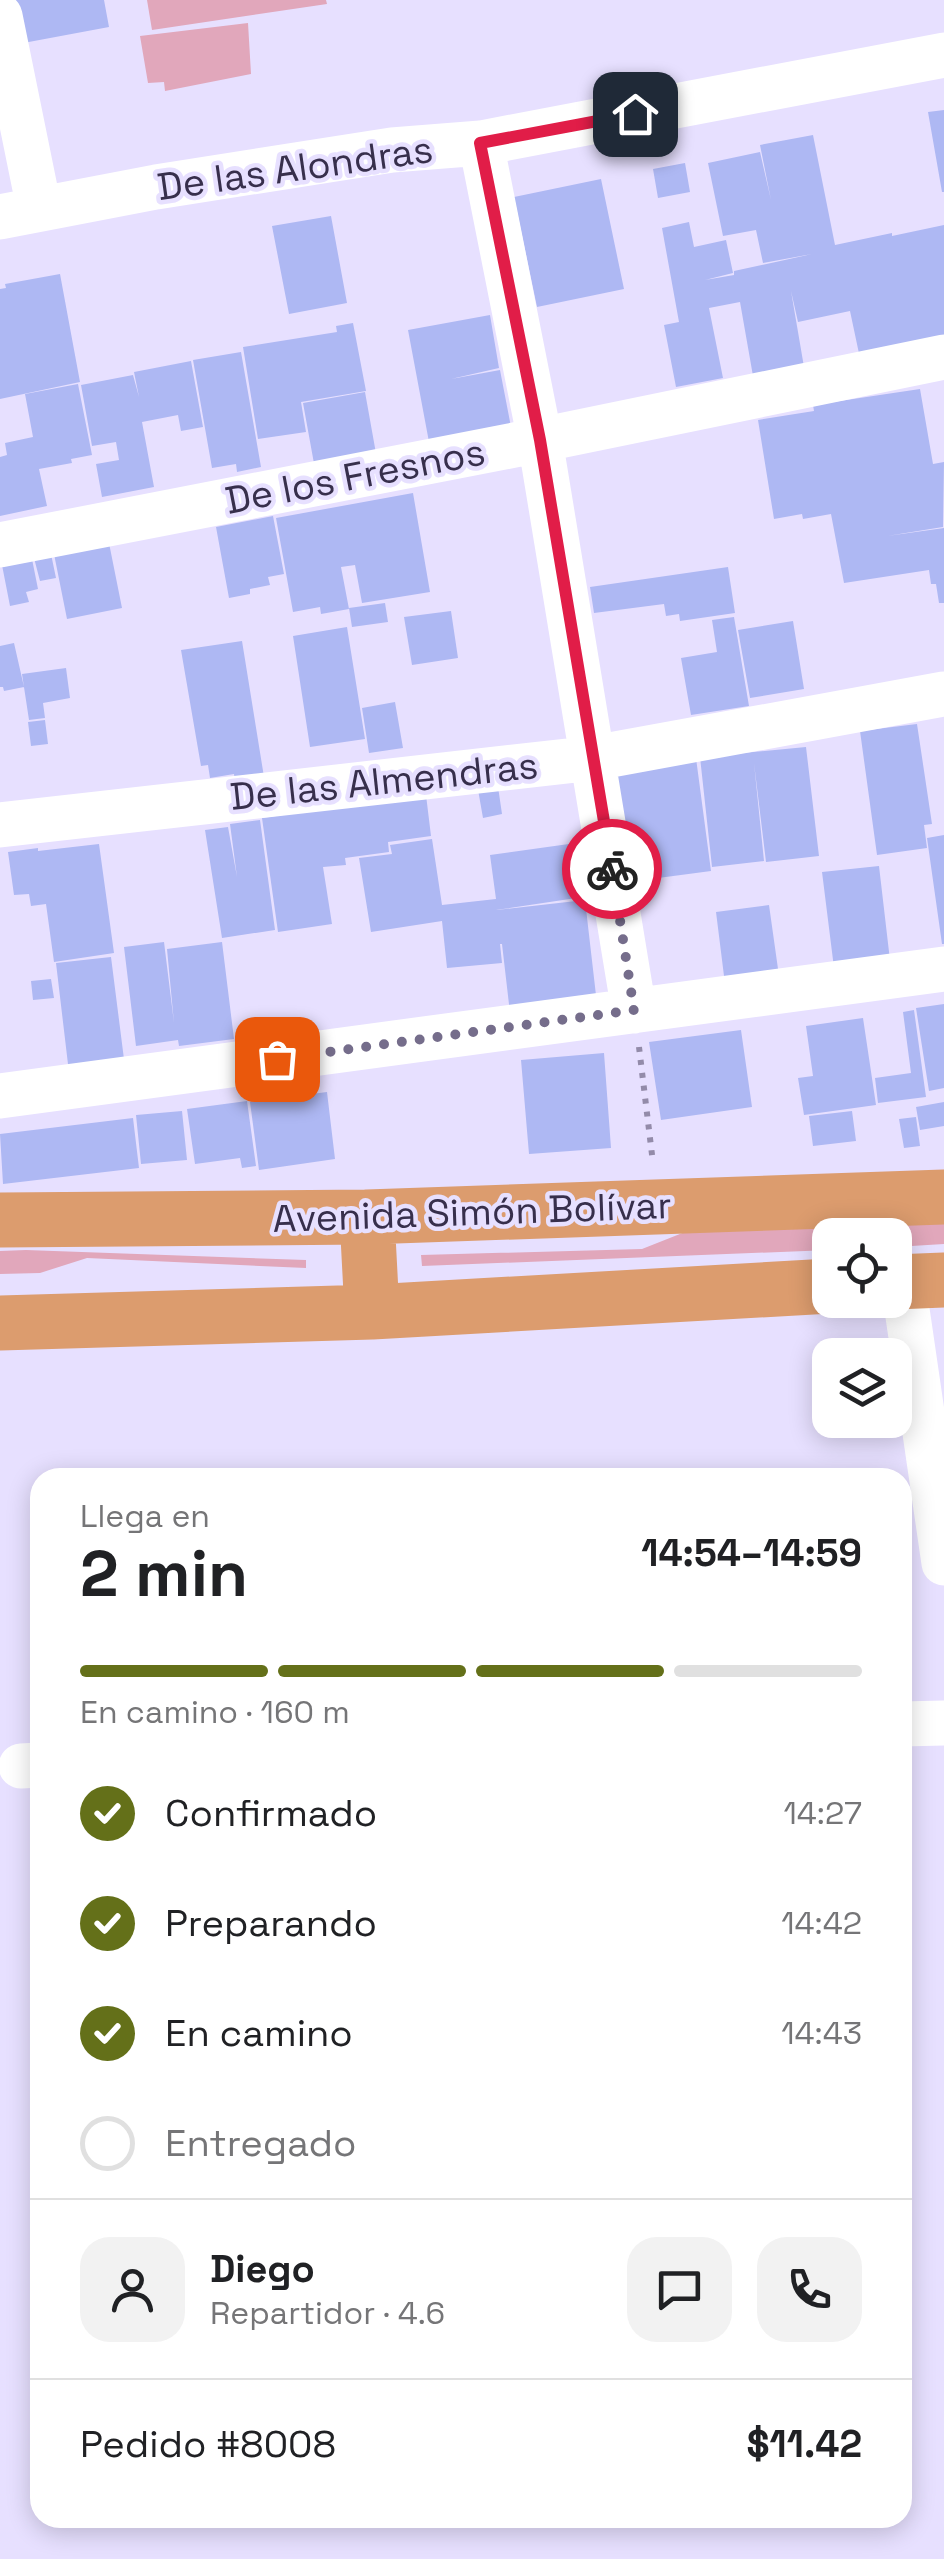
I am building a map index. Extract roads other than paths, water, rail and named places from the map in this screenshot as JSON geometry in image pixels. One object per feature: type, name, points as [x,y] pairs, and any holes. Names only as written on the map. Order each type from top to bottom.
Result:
[{"type":"highway","name":"Avenida Simón Bolívar","points":[[0,1220],[367,1217],[944,1197]]},
{"type":"highway","points":[[367,1217],[372,1312]]},
{"type":"highway","points":[[0,1324],[372,1312],[812,1287]]},
{"type":"street","points":[[0,16],[20,213]]},
{"type":"street","name":"De las Alondras","points":[[20,213],[392,150],[480,143],[944,55]]},
{"type":"street","points":[[480,143],[540,440],[634,1010]]},
{"type":"street","name":"De los Fresnos","points":[[0,545],[944,357]]},
{"type":"street","name":"De las Almendras","points":[[0,825],[594,758],[944,694]]},
{"type":"street","points":[[0,1096],[944,969]]},
{"type":"street","points":[[914,1281],[936,1456],[944,1564]]},
{"type":"street","points":[[912,1724],[944,1723]]}]
